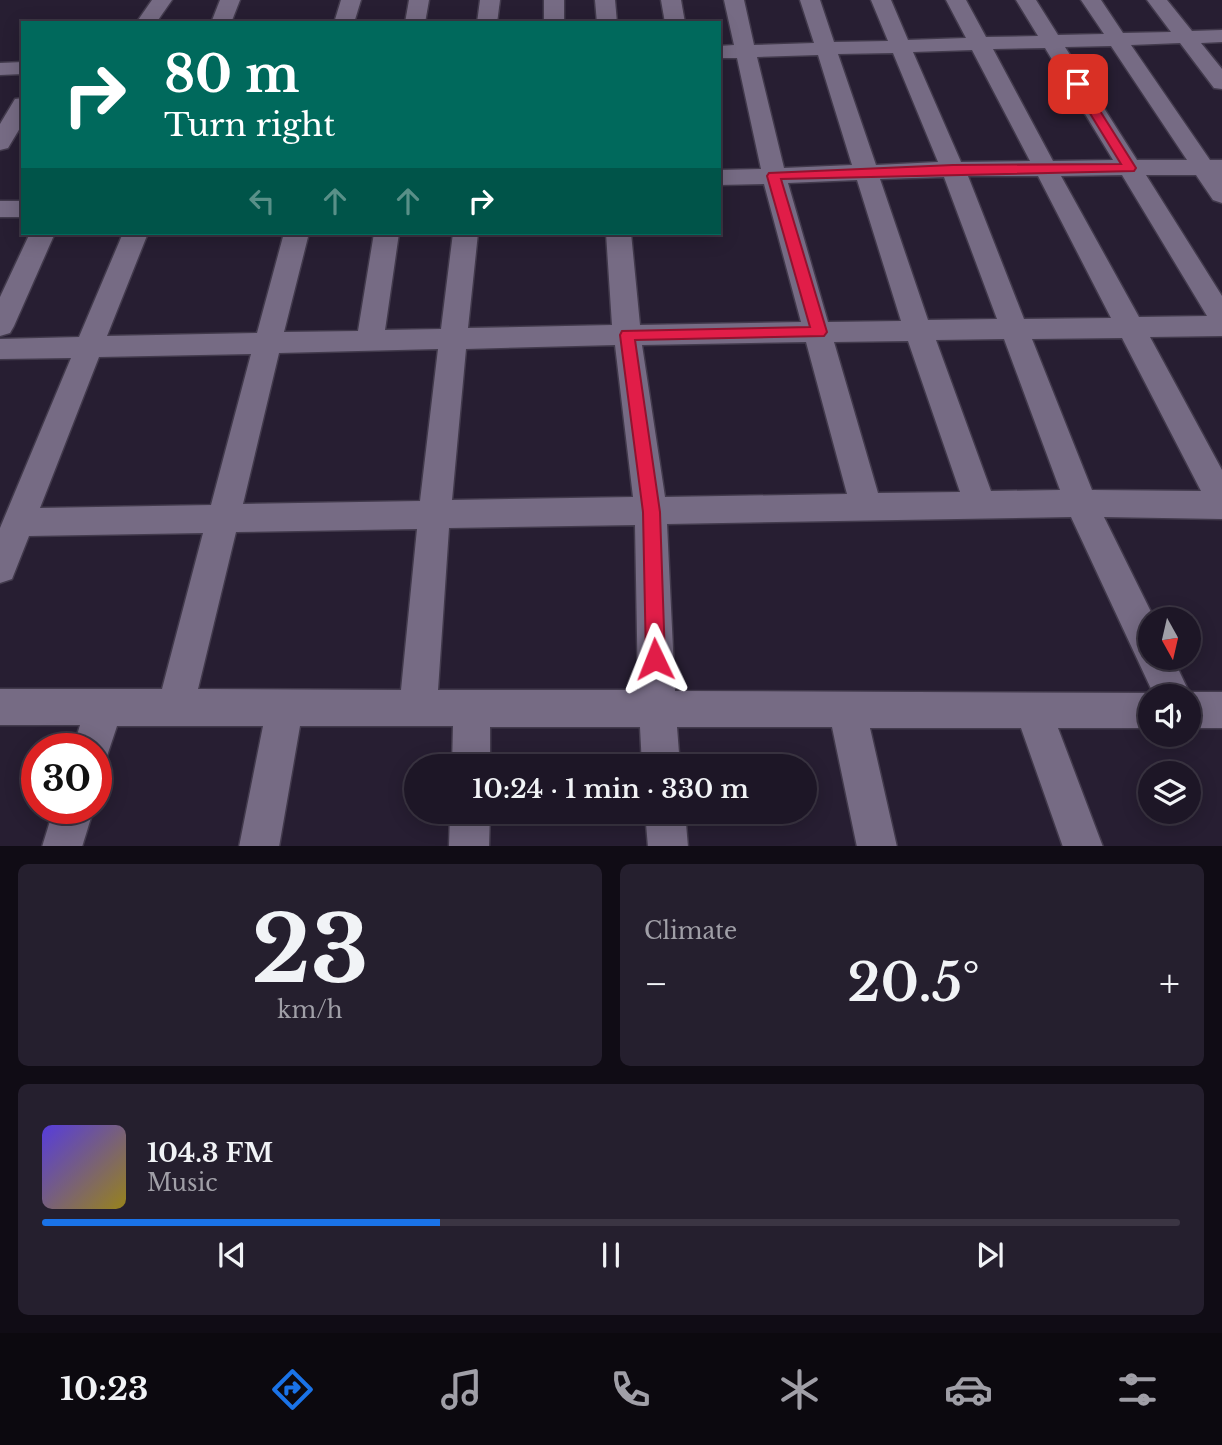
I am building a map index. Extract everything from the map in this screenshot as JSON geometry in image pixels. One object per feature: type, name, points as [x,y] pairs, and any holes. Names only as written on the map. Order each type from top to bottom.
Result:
[{"type":"street","points":[[147,21],[162,0]]},
{"type":"street","points":[[222,21],[230,0]]},
{"type":"street","points":[[345,21],[351,0]]},
{"type":"street","points":[[415,21],[419,0]]},
{"type":"street","points":[[487,21],[490,0]]},
{"type":"street","points":[[554,0],[554,21]]},
{"type":"street","points":[[605,0],[607,21]]},
{"type":"street","points":[[671,0],[675,21]]},
{"type":"street","points":[[734,0],[774,176],[866,507]]},
{"type":"street","points":[[810,0],[918,330],[980,505]]},
{"type":"street","points":[[881,0],[953,169],[1081,503],[1138,622]]},
{"type":"street","points":[[18,522],[1081,503],[1222,503],[1048,169],[956,0]]},
{"type":"street","points":[[1026,0],[1222,318]]},
{"type":"street","points":[[1091,0],[1212,167],[1222,195]]},
{"type":"street","points":[[1157,0],[1222,83]]},
{"type":"street","points":[[721,52],[1222,36]]},
{"type":"street","points":[[0,69],[21,68]]},
{"type":"street","points":[[0,144],[14,107]]},
{"type":"street","points":[[721,178],[953,169],[1212,167]]},
{"type":"street","points":[[0,209],[21,208]]},
{"type":"street","points":[[0,326],[41,235]]},
{"type":"street","points":[[0,568],[134,235]]},
{"type":"street","points":[[175,708],[296,235]]},
{"type":"street","points":[[370,340],[386,235]]},
{"type":"street","points":[[418,708],[434,516],[465,235]]},
{"type":"street","points":[[618,235],[627,335],[651,512],[660,754]]},
{"type":"street","points":[[0,349],[454,338],[1222,326]]},
{"type":"street","points":[[0,707],[1138,710]]},
{"type":"street","points":[[97,733],[104,708]]},
{"type":"street","points":[[259,846],[285,708]]},
{"type":"street","points":[[471,754],[472,708]]},
{"type":"street","points":[[847,709],[877,846]]},
{"type":"street","points":[[1033,709],[1083,846]]},
{"type":"street","points":[[1201,710],[1222,710]]},
{"type":"street","points":[[62,846],[69,824]]},
{"type":"street","points":[[469,846],[470,824]]},
{"type":"street","points":[[666,824],[667,846]]},
{"type":"route","points":[[655,659],[651,512],[627,335],[819,332],[774,176],[953,169],[1130,168],[1078,84]]}]
